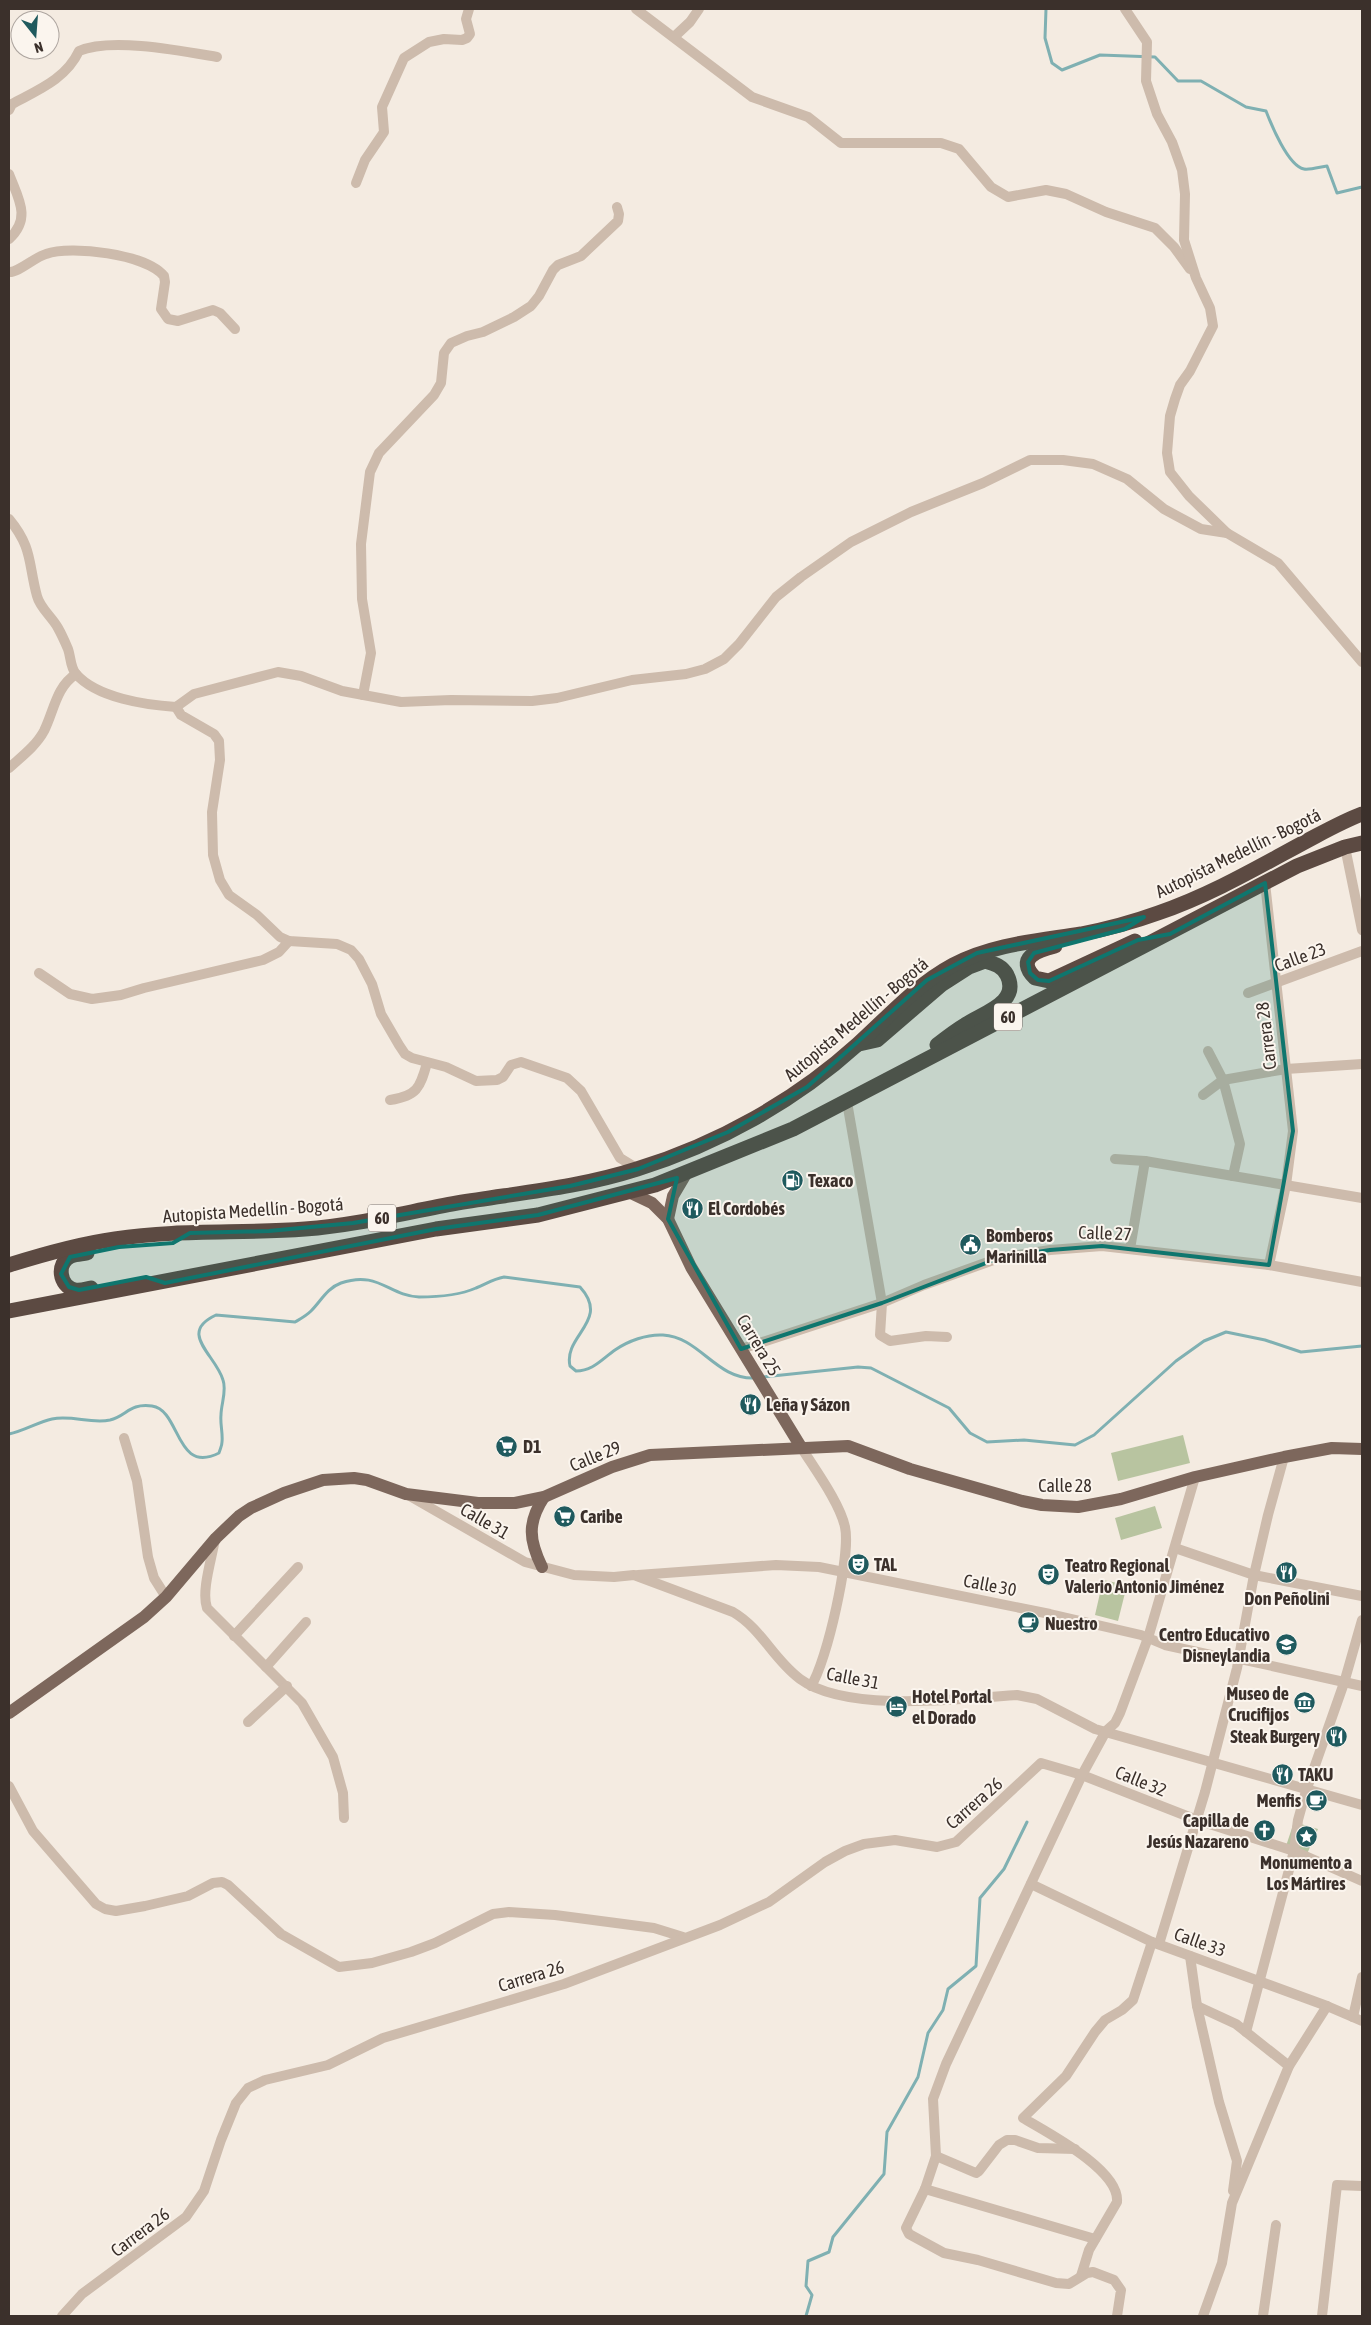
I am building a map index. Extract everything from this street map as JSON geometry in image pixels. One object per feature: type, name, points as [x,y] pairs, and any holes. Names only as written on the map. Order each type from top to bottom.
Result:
[{"type":"highway","name":"Autopista Medellín - Bogotá","points":[[9,1265],[64,1249],[118,1238],[190,1233],[269,1231],[353,1223],[570,1186],[638,1169],[683,1153],[769,1111],[807,1086],[858,1044],[882,1020],[928,980],[977,953],[1001,946],[1083,933],[1144,917],[1202,895],[1360,813]]},
{"type":"highway","name":"60","points":[[9,1311],[165,1283],[436,1229],[538,1215],[631,1193],[686,1174],[794,1129],[1297,866],[1345,847],[1362,843]]},
{"type":"highway","points":[[1144,917],[1130,926],[1111,933],[1042,949],[1034,953],[1028,962],[1030,973],[1038,980],[1049,981],[1138,940],[1154,934],[1170,934]]},
{"type":"highway","points":[[858,1044],[877,1040],[907,1016],[940,985],[964,970],[985,961],[1001,967],[1009,979],[1010,985],[1004,1001],[938,1044],[921,1063]]},
{"type":"highway","points":[[165,1283],[146,1277],[74,1290],[63,1281],[61,1268],[65,1261],[77,1255],[119,1247],[173,1243],[190,1233]]},
{"type":"main road","points":[[668,1219],[673,1196],[686,1174]]},
{"type":"main road","name":"Carrera 25","points":[[631,1193],[652,1203],[668,1219],[691,1267],[801,1447]]},
{"type":"main road","name":"Calle 28","points":[[801,1447],[852,1447],[910,1469],[1022,1501],[1060,1507],[1097,1504],[1195,1477],[1284,1457],[1332,1448],[1362,1449]]},
{"type":"main road","name":"Calle 29","points":[[9,1713],[117,1638],[166,1597],[216,1538],[238,1516],[251,1508],[297,1488],[323,1480],[354,1478],[368,1480],[406,1494],[496,1504],[516,1503],[544,1497],[612,1467],[650,1455],[801,1447]]},
{"type":"main road","points":[[542,1567],[532,1538],[532,1524],[536,1510],[544,1497]]},
{"type":"street","points":[[356,183],[365,160],[384,132],[382,107],[394,84],[402,62],[417,48],[429,42],[467,38],[470,34],[466,19],[469,9]]},
{"type":"street","points":[[636,9],[752,97],[808,117],[841,143],[941,143],[958,149],[991,187],[1008,197],[1046,190],[1066,194],[1106,212],[1155,228],[1174,247],[1196,278]]},
{"type":"street","points":[[674,37],[690,22],[699,9]]},
{"type":"street","points":[[1125,9],[1147,42],[1146,81],[1182,170],[1185,194],[1184,240],[1196,278],[1210,308],[1212,326],[1190,370],[1180,385],[1170,416],[1167,453],[1170,472],[1184,490],[1227,534],[1278,563],[1362,662]]},
{"type":"street","points":[[9,110],[12,104],[63,76],[74,62],[79,51],[89,47],[151,46],[217,57]]},
{"type":"street","points":[[9,174],[20,203],[22,219],[16,232],[9,239]]},
{"type":"street","points":[[363,695],[371,653],[362,599],[361,544],[370,472],[379,453],[434,395],[442,383],[444,353],[451,343],[466,336],[483,332],[514,317],[531,306],[540,296],[553,270],[558,265],[581,256],[618,221],[619,214],[616,207]]},
{"type":"street","points":[[9,272],[16,271],[31,260],[47,253],[68,250],[131,258],[164,276],[165,282],[161,309],[168,319],[178,321],[213,310],[220,313],[235,329]]},
{"type":"street","points":[[9,519],[21,534],[29,553],[37,598],[57,626],[68,650],[70,664],[76,674],[122,700],[176,707],[194,694],[278,672],[300,676],[342,690],[401,702],[451,700],[532,701],[557,698],[632,680],[666,678],[705,669],[724,659],[739,644],[776,597],[851,542],[912,512],[983,483],[1030,460],[1063,460],[1093,464],[1127,479],[1164,508],[1201,529],[1227,534]]},
{"type":"street","points":[[9,768],[36,743],[44,732],[60,689],[68,679],[76,674]]},
{"type":"street","points":[[176,707],[181,715],[214,734],[218,742],[220,760],[212,812],[213,855],[223,888],[228,895],[257,914],[280,937],[289,941],[337,944],[351,950],[365,972],[381,1014],[406,1054],[427,1063],[438,1064],[476,1081],[497,1080],[504,1077],[511,1066],[520,1062],[566,1078],[581,1091],[620,1158],[638,1169]]},
{"type":"street","points":[[1345,847],[1362,930]]},
{"type":"street","name":"Carrera 28","points":[[1265,883],[1293,1131],[1286,1185],[1269,1265]]},
{"type":"street","points":[[39,973],[70,994],[92,999],[121,995],[263,960],[279,952],[289,941]]},
{"type":"street","name":"Calle 23","points":[[1248,993],[1362,951]]},
{"type":"street","points":[[1208,1051],[1223,1080],[1240,1144],[1233,1176]]},
{"type":"street","points":[[390,1100],[414,1093],[422,1081],[427,1063]]},
{"type":"street","points":[[1203,1095],[1223,1080],[1286,1069],[1362,1064]]},
{"type":"street","points":[[847,1102],[882,1303],[879,1328],[884,1339],[890,1341],[926,1336],[947,1337]]},
{"type":"street","points":[[1115,1159],[1145,1160],[1362,1198]]},
{"type":"street","points":[[1130,1249],[1145,1160]]},
{"type":"street","name":"Calle 27","points":[[741,1349],[882,1303],[924,1285],[999,1258],[1067,1248],[1102,1246],[1269,1265],[1362,1282]]},
{"type":"street","points":[[124,1438],[137,1481],[148,1558],[154,1578],[166,1597]]},
{"type":"street","name":"Carrera 25","points":[[801,1447],[843,1519],[846,1537],[842,1572],[826,1650],[811,1686]]},
{"type":"street","points":[[1081,2276],[1089,2250],[1117,2202],[1118,2193],[1112,2181],[1076,2149],[1023,2118],[1066,2076],[1104,2020],[1122,2010],[1133,2000],[1156,1943],[1197,1820],[1213,1762],[1238,1658],[1254,1575],[1284,1457]]},
{"type":"street","points":[[1117,2316],[1121,2290],[1118,2284],[1093,2272],[1065,2285],[978,2260],[944,2253],[909,2234],[906,2228],[925,2190],[936,2156],[933,2099],[946,2064],[1082,1775],[1106,1731],[1115,1723],[1120,1713],[1148,1638],[1195,1477]]},
{"type":"street","name":"Calle 31","points":[[406,1494],[512,1556],[542,1567],[574,1575],[596,1577],[634,1575],[714,1604],[748,1620],[782,1662],[811,1686],[836,1693],[888,1701],[1028,1696],[1095,1729],[1213,1762],[1306,1791],[1362,1805]]},
{"type":"street","points":[[216,1538],[205,1601],[210,1611],[302,1703],[333,1757],[343,1793],[344,1818]]},
{"type":"street","points":[[1175,1548],[1254,1575],[1362,1596]]},
{"type":"street","name":"Calle 30","points":[[634,1575],[776,1565],[802,1565],[1050,1614],[1141,1634],[1166,1645],[1211,1656],[1238,1658],[1362,1686]]},
{"type":"street","points":[[234,1636],[298,1567]]},
{"type":"street","points":[[1246,2032],[1294,1851],[1298,1820],[1306,1791],[1344,1683],[1362,1620]]},
{"type":"street","points":[[266,1667],[306,1622]]},
{"type":"street","points":[[248,1722],[287,1686]]},
{"type":"street","name":"Carrera 26","points":[[62,2316],[82,2294],[186,2217],[204,2191],[236,2103],[248,2088],[265,2080],[328,2065],[383,2038],[564,1984],[720,1925],[769,1902],[812,1871],[845,1851],[864,1844],[895,1840],[927,1847],[956,1842],[1041,1764],[1048,1764]]},
{"type":"street","name":"Calle 32","points":[[1048,1764],[1082,1775],[1197,1820],[1294,1851],[1362,1881]]},
{"type":"street","points":[[9,1786],[32,1831],[96,1904],[116,1911],[145,1906],[188,1896],[213,1883],[222,1882],[228,1885],[281,1934],[333,1966],[372,1963],[411,1952],[435,1943],[493,1914],[509,1912],[555,1915],[645,1926],[683,1938]]},
{"type":"street","name":"Calle 33","points":[[1031,1884],[1156,1943],[1328,2006],[1358,2019]]},
{"type":"street","points":[[1190,1956],[1197,2006],[1218,2102],[1237,2161],[1222,2263],[1202,2316]]},
{"type":"street","points":[[1358,2019],[1362,1976]]},
{"type":"street","points":[[1197,2006],[1236,2024],[1289,2066]]},
{"type":"street","points":[[1232,2203],[1289,2066],[1328,2006]]},
{"type":"street","points":[[936,2156],[976,2173],[998,2145],[1007,2140],[1015,2140],[1038,2148],[1076,2149]]},
{"type":"street","points":[[1322,2316],[1337,2185],[1362,2186]]},
{"type":"street","points":[[925,2190],[1095,2239]]},
{"type":"street","points":[[1263,2316],[1276,2225]]},
{"type":"highlighted area","points":[[1265,883],[1293,1131],[1269,1265],[1102,1246],[1050,1250],[999,1258],[882,1303],[741,1349],[668,1219],[677,1178],[538,1215],[436,1229],[165,1283],[146,1277],[79,1290],[69,1287],[61,1274],[70,1257],[119,1247],[173,1243],[190,1233],[269,1231],[353,1223],[570,1186],[638,1169],[728,1132],[807,1087],[927,980],[977,953],[1144,917],[1125,929],[1034,953],[1028,962],[1030,973],[1038,980],[1049,981],[1138,940],[1170,934]]},
{"type":"green space","points":[[1183,1435],[1190,1463],[1118,1481],[1111,1453]]},
{"type":"green space","points":[[1155,1506],[1162,1528],[1121,1540],[1115,1518]]},
{"type":"green space","points":[[1103,1580],[1127,1585],[1118,1621],[1095,1615]]},
{"type":"green space","points":[[1294,1822],[1318,1829],[1307,1854],[1286,1846]]},
{"type":"waterway","points":[[1046,9],[1045,38],[1052,63],[1062,70],[1100,55],[1155,57],[1178,81],[1201,81],[1246,107],[1266,111],[1281,144],[1292,160],[1304,169],[1327,166],[1337,193],[1362,187]]},
{"type":"waterway","points":[[9,1434],[52,1419],[67,1418],[103,1421],[116,1418],[138,1406],[152,1406],[161,1410],[169,1418],[186,1449],[194,1456],[205,1457],[219,1453],[222,1443],[221,1411],[224,1384],[219,1371],[199,1337],[200,1329],[205,1322],[216,1315],[295,1322],[309,1313],[324,1295],[336,1285],[354,1280],[374,1281],[399,1293],[419,1297],[463,1292],[504,1277],[580,1287],[588,1299],[591,1309],[589,1319],[573,1345],[570,1355],[570,1366],[576,1371],[592,1367],[615,1350],[632,1341],[644,1337],[663,1335],[688,1343],[729,1372],[741,1377],[755,1378]]},
{"type":"waterway","points":[[763,1377],[858,1367],[871,1368],[949,1408],[970,1433],[987,1442],[1024,1440],[1075,1445],[1094,1435],[1176,1361],[1204,1341],[1226,1332],[1265,1340],[1301,1352],[1362,1346]]},
{"type":"waterway","points":[[806,2316],[812,2295],[806,2286],[808,2261],[829,2252],[833,2237],[884,2174],[887,2132],[918,2077],[928,2033],[943,2010],[948,1989],[976,1966],[980,1898],[1004,1869],[1027,1822]]},
{"type":"place","name":"Texaco","points":[[792,1180]]},
{"type":"place","name":"El Cordobés","points":[[692,1208]]},
{"type":"place","name":"Bomberos Marinilla","points":[[970,1245]]},
{"type":"place","name":"Leña y Sázon","points":[[750,1404]]},
{"type":"place","name":"D1","points":[[507,1446]]},
{"type":"place","name":"Caribe","points":[[564,1516]]},
{"type":"place","name":"TAL","points":[[858,1564]]},
{"type":"place","name":"Don Peñolini","points":[[1287,1573]]},
{"type":"place","name":"Teatro Regional Valerio Antonio Jiménez","points":[[1049,1575]]},
{"type":"place","name":"Nuestro","points":[[1029,1623]]},
{"type":"place","name":"Centro Educativo Disneylandia","points":[[1286,1644]]},
{"type":"place","name":"Museo de Crucifijos","points":[[1305,1703]]},
{"type":"place","name":"Hotel Portal el Dorado","points":[[896,1706]]},
{"type":"place","name":"Steak Burgery","points":[[1336,1736]]},
{"type":"place","name":"TAKU","points":[[1282,1774]]},
{"type":"place","name":"Menfis","points":[[1317,1800]]},
{"type":"place","name":"Capilla de Jesús Nazareno","points":[[1265,1830]]},
{"type":"place","name":"Monumento a Los Mártires","points":[[1306,1837]]}]
